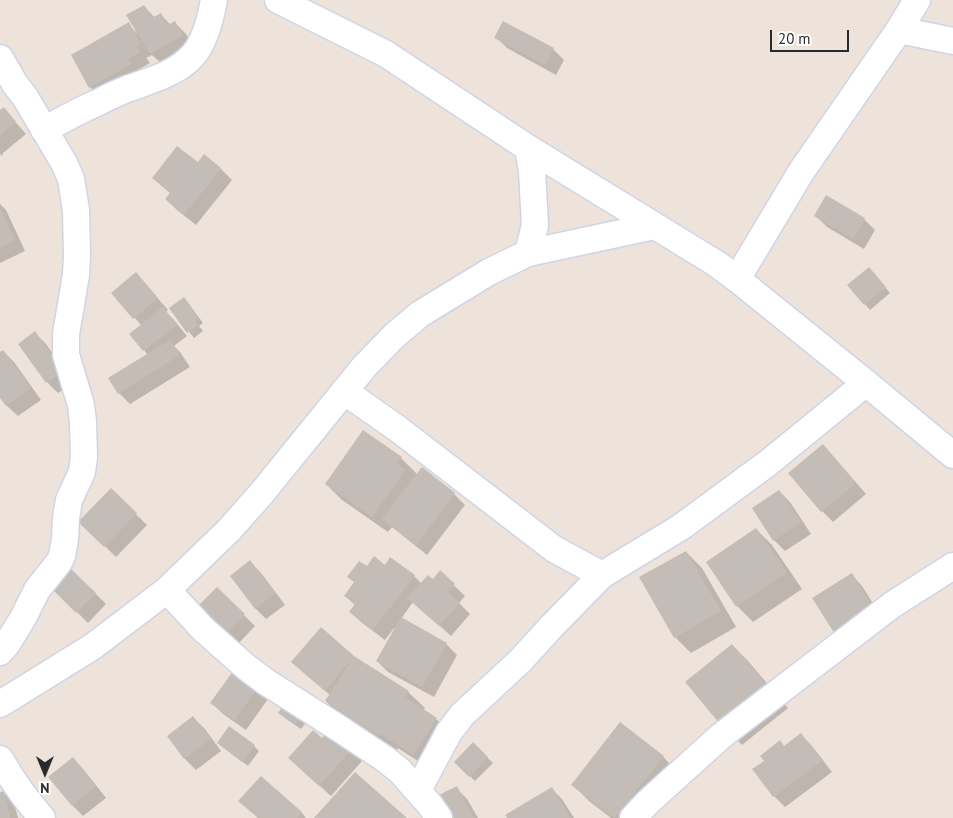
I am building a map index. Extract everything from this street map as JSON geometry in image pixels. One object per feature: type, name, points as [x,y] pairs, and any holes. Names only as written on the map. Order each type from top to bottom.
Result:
[{"type":"street","points":[[44,130],[71,115],[161,77],[178,67],[195,53],[203,38],[214,0]]},
{"type":"street","points":[[278,0],[386,54],[528,148],[717,264],[953,455]]},
{"type":"street","points":[[737,279],[801,172],[899,30],[917,0]]},
{"type":"street","points":[[899,30],[953,40]]},
{"type":"street","points":[[0,58],[64,163],[71,179],[76,210],[77,265],[66,334],[66,355],[81,405],[84,456],[82,472],[68,500],[66,539],[62,556],[37,590],[23,618],[0,652]]},
{"type":"street","points":[[528,148],[533,184],[535,226],[528,252]]},
{"type":"street","points":[[0,704],[92,646],[167,590],[229,530],[364,367],[394,336],[420,314],[489,272],[528,252],[654,226]]},
{"type":"street","points":[[418,790],[449,732],[462,715],[520,661],[602,575],[696,515],[768,463],[866,383]]},
{"type":"street","points":[[344,391],[554,549],[602,575]]},
{"type":"street","points":[[633,818],[648,802],[722,736],[892,605],[953,566]]},
{"type":"street","points":[[167,590],[203,629],[246,668],[385,759],[400,771],[418,790],[439,818]]},
{"type":"street","points":[[0,759],[42,818]]},
{"type":"building","points":[[144,5],[152,18],[161,13],[168,25],[175,21],[183,35],[150,54],[126,15]]},
{"type":"building","points":[[503,21],[554,48],[545,65],[494,38]]},
{"type":"building","points":[[129,22],[141,44],[136,47],[140,52],[128,59],[131,64],[89,88],[71,55]]},
{"type":"building","points":[[4,107],[16,122],[0,136],[0,110]]},
{"type":"building","points":[[177,146],[198,162],[204,154],[221,168],[184,215],[165,199],[170,193],[152,178]]},
{"type":"building","points":[[826,195],[865,218],[853,239],[814,216]]},
{"type":"building","points":[[0,209],[15,240],[0,247]]},
{"type":"building","points":[[869,267],[886,287],[864,305],[847,285]]},
{"type":"building","points":[[136,272],[158,298],[133,319],[111,293]]},
{"type":"building","points":[[184,297],[198,317],[195,320],[198,325],[187,333],[169,308]]},
{"type":"building","points":[[163,307],[177,325],[143,351],[129,334]]},
{"type":"building","points":[[35,331],[63,371],[46,383],[18,344]]},
{"type":"building","points":[[170,340],[180,355],[118,394],[108,378]]},
{"type":"building","points":[[3,350],[31,388],[6,406],[0,398],[0,352]]},
{"type":"building","points":[[363,430],[402,457],[397,464],[405,470],[372,517],[325,484]]},
{"type":"building","points":[[823,444],[856,483],[821,512],[788,473]]},
{"type":"building","points":[[422,467],[455,493],[416,545],[382,519]]},
{"type":"building","points":[[111,488],[137,513],[104,547],[78,522]]},
{"type":"building","points":[[779,490],[801,522],[773,541],[752,508]]},
{"type":"building","points":[[756,528],[787,572],[736,607],[706,562]]},
{"type":"building","points":[[686,551],[721,611],[674,638],[639,577]]},
{"type":"building","points":[[374,556],[385,565],[390,557],[415,575],[373,630],[349,612],[355,604],[344,596],[354,582],[347,577],[359,561],[367,566]]},
{"type":"building","points":[[250,560],[275,593],[255,609],[230,576]]},
{"type":"building","points":[[71,569],[96,593],[76,613],[52,589]]},
{"type":"building","points":[[440,570],[455,584],[448,592],[460,603],[439,626],[407,598],[428,575],[433,579]]},
{"type":"building","points":[[852,573],[877,614],[838,639],[812,598]]},
{"type":"building","points":[[217,587],[245,614],[226,634],[197,607]]},
{"type":"building","points":[[401,617],[447,643],[422,687],[376,661]]},
{"type":"building","points":[[321,627],[354,656],[325,691],[291,662]]},
{"type":"building","points":[[732,644],[772,691],[725,730],[685,682]]},
{"type":"building","points":[[354,656],[409,691],[405,697],[437,718],[413,755],[381,734],[379,736],[325,701]]},
{"type":"building","points":[[234,670],[258,688],[234,720],[210,703]]},
{"type":"building","points":[[286,702],[303,714],[295,725],[278,713]]},
{"type":"building","points":[[193,716],[211,739],[184,759],[167,736]]},
{"type":"building","points":[[620,722],[664,756],[614,818],[571,785]]},
{"type":"building","points":[[229,726],[255,745],[242,762],[217,743]]},
{"type":"building","points":[[313,730],[322,738],[329,730],[352,749],[319,786],[288,758]]},
{"type":"building","points":[[801,733],[822,761],[773,797],[752,769],[764,761],[760,756],[780,740],[784,746]]},
{"type":"building","points":[[473,742],[488,757],[469,777],[454,762]]},
{"type":"building","points":[[73,757],[96,786],[72,806],[48,777]]},
{"type":"building","points":[[355,772],[407,818],[314,818]]},
{"type":"building","points":[[261,776],[302,812],[297,818],[258,818],[238,801]]},
{"type":"building","points":[[457,786],[474,818],[449,818],[437,796]]},
{"type":"building","points":[[552,787],[570,817],[507,818],[505,815]]},
{"type":"building","points":[[4,791],[10,818],[0,818],[0,792]]}]
